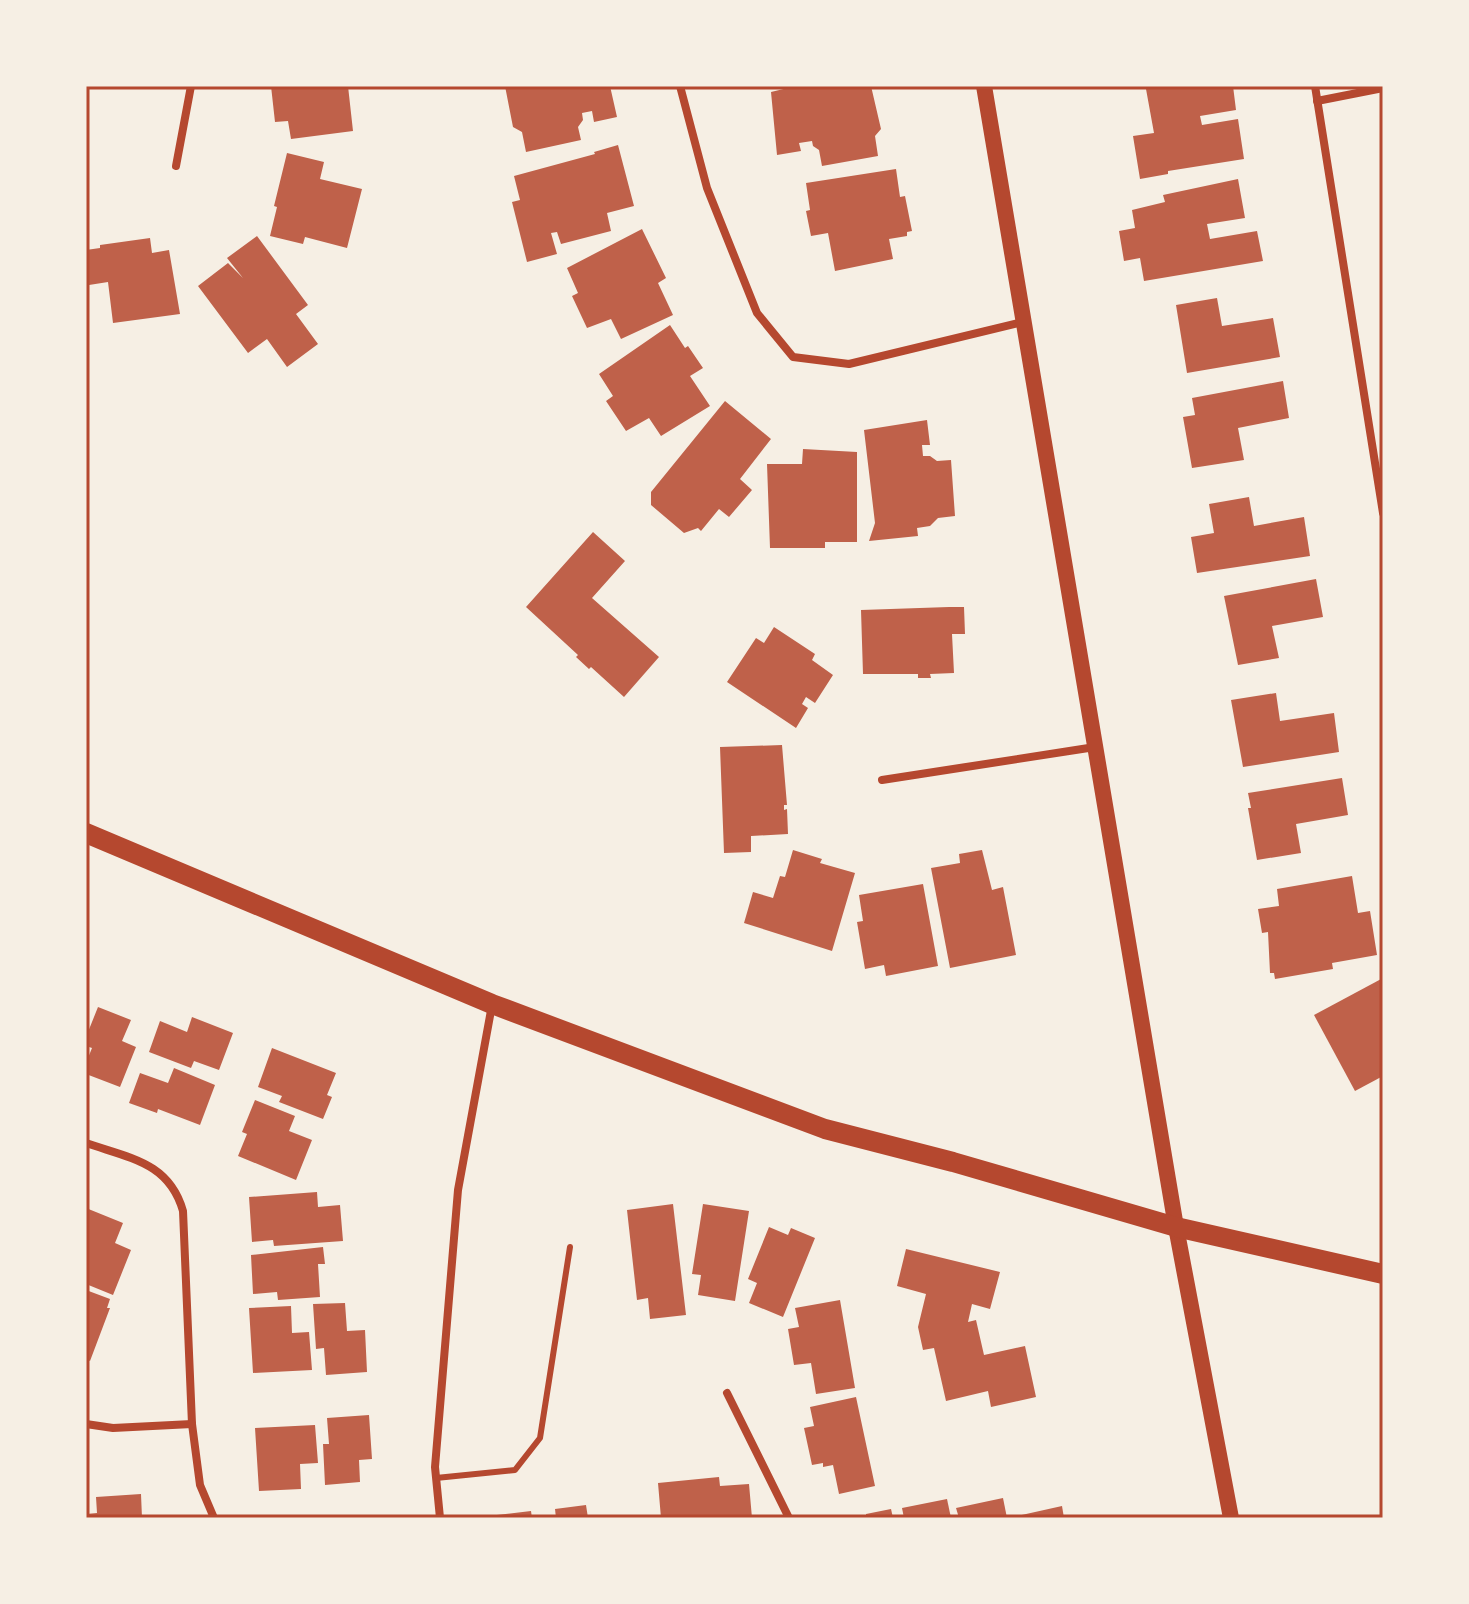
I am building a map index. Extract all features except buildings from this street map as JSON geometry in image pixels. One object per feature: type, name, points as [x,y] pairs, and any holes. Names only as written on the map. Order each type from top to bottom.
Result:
[{"type":"main road","points":[[984,86],[1176,1227],[1231,1518]]},
{"type":"main road","points":[[86,833],[492,1004],[825,1129],[953,1162],[1176,1227],[1383,1274]]},
{"type":"street","points":[[176,166],[191,86]]},
{"type":"street","points":[[680,86],[707,188],[757,313],[793,357],[849,364],[1024,321]]},
{"type":"street","points":[[1315,86],[1383,513]]},
{"type":"street","points":[[1317,101],[1383,88]]},
{"type":"street","points":[[882,780],[1095,747]]},
{"type":"street","points":[[440,1518],[436,1478],[458,1190],[492,1004]]},
{"type":"street","points":[[86,1143],[151,1166],[177,1190],[183,1211],[192,1424],[200,1485],[214,1518]]},
{"type":"street","points":[[727,1393],[789,1518]]},
{"type":"street","points":[[86,1424],[113,1428],[192,1424]]},
{"type":"lane","points":[[436,1478],[515,1470],[540,1438],[570,1247]]}]
